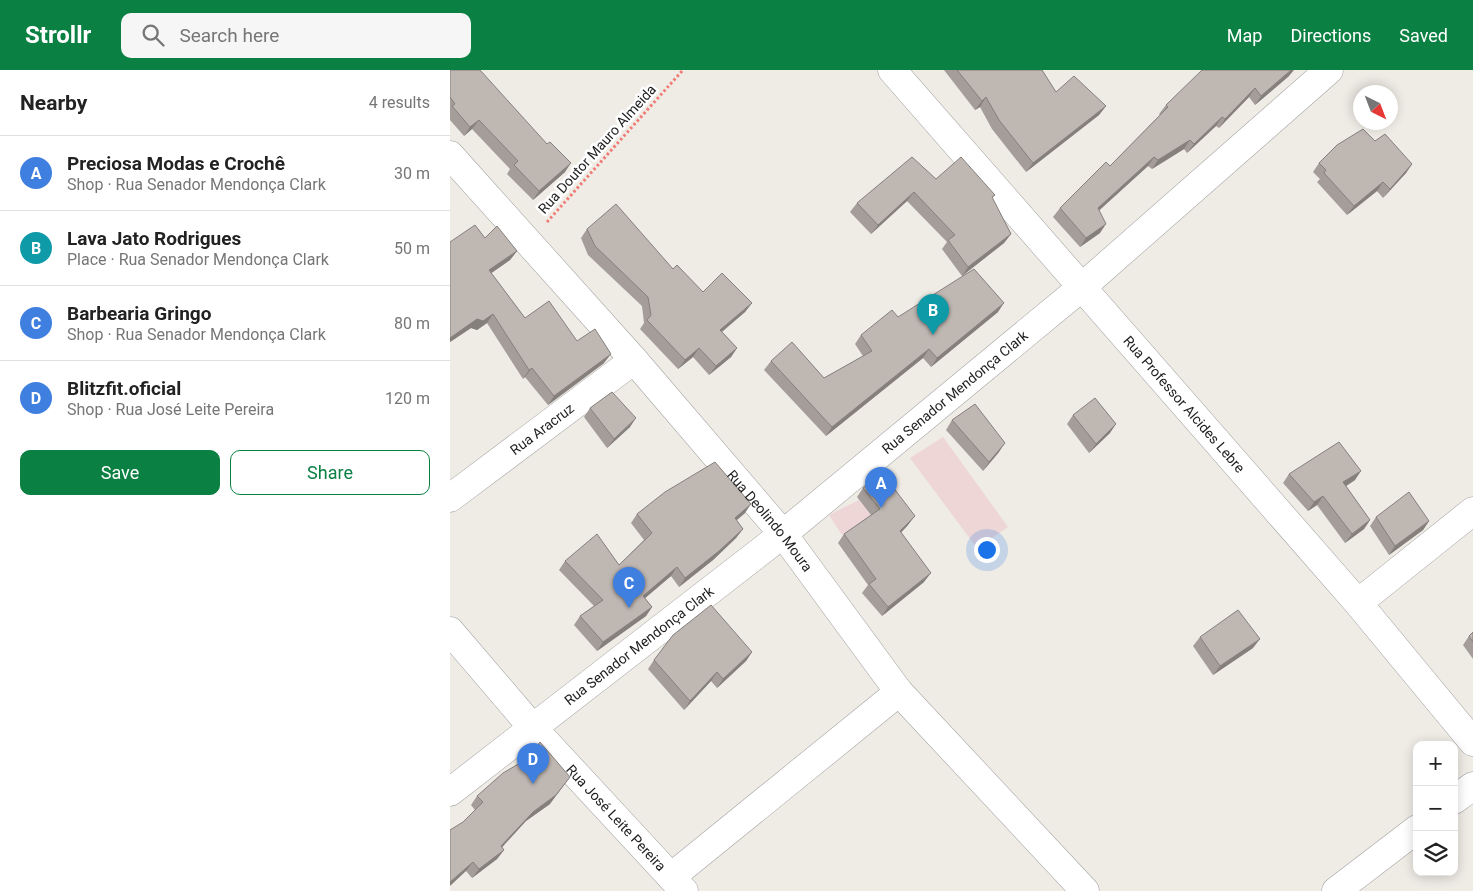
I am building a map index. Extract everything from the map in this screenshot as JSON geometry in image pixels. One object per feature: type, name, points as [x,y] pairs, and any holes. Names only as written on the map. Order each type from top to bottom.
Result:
[{"type":"street","name":"Rua Professor Alcides Lebre","points":[[892,70],[1358,603],[1473,742]]},
{"type":"street","name":"Rua Senador Mendonça Clark","points":[[450,792],[783,534],[1082,287],[1329,70]]},
{"type":"street","name":"Rua Deolindo Moura","points":[[450,155],[634,360],[783,534],[899,692],[1085,891]]},
{"type":"street","name":"Rua Aracruz","points":[[450,498],[634,360]]},
{"type":"street","points":[[1358,603],[1473,511]]},
{"type":"street","name":"Rua José Leite Pereira","points":[[450,631],[532,727],[677,884]]},
{"type":"street","points":[[677,884],[899,692]]},
{"type":"street","points":[[1458,797],[1473,786]]},
{"type":"street","points":[[1336,891],[1414,831]]},
{"type":"path","name":"Rua Doutor Mauro Almeida","points":[[528,243],[683,70]]},
{"type":"shaded area","points":[[943,437],[1008,527],[977,548],[910,458]]},
{"type":"shaded area","points":[[859,500],[872,516],[842,535],[829,515]]},
{"type":"building","points":[[450,70],[480,70],[547,144],[550,142],[571,163],[539,191],[514,165],[518,161],[479,120],[470,127],[452,106],[455,104],[450,97]]},
{"type":"building","points":[[957,70],[1042,70],[1056,92],[1074,76],[1106,106],[1033,163],[999,120],[986,97],[982,101]]},
{"type":"building","points":[[1202,70],[1291,70],[1261,96],[1255,88],[1225,119],[1222,117],[1194,144],[1190,140],[1158,160],[1154,157],[1098,208],[1106,224],[1086,238],[1060,208],[1106,162],[1110,166],[1168,107],[1166,105]]},
{"type":"building","points":[[1361,130],[1364,130],[1375,141],[1385,134],[1412,164],[1390,189],[1383,182],[1354,206],[1324,173],[1326,170],[1319,163],[1337,145]]},
{"type":"building","points":[[912,157],[936,179],[961,157],[995,195],[992,197],[1011,234],[968,267],[948,240],[955,235],[914,192],[878,225],[857,203]]},
{"type":"building","points":[[616,204],[673,269],[677,265],[703,292],[722,273],[752,303],[720,330],[737,348],[716,366],[699,348],[685,360],[647,320],[651,315],[648,297],[595,246],[587,229]]},
{"type":"building","points":[[475,225],[485,238],[497,226],[517,251],[489,270],[525,318],[549,301],[577,341],[595,329],[611,354],[554,396],[532,368],[529,370],[493,314],[483,321],[477,319],[450,338],[450,242]]},
{"type":"building","points":[[974,269],[1004,303],[937,358],[929,349],[832,427],[771,361],[792,342],[824,378],[872,351],[861,335],[892,310],[898,317]]},
{"type":"building","points":[[612,392],[636,418],[614,439],[590,408]]},
{"type":"building","points":[[1095,398],[1116,424],[1096,444],[1073,415]]},
{"type":"building","points":[[975,404],[1005,443],[989,462],[952,420]]},
{"type":"building","points":[[1339,442],[1361,471],[1343,482],[1370,520],[1352,534],[1323,496],[1314,502],[1289,474]]},
{"type":"building","points":[[715,462],[751,504],[735,518],[743,529],[685,578],[677,567],[643,596],[652,607],[603,642],[580,616],[603,600],[565,561],[597,534],[619,565],[652,533],[637,514],[665,492]]},
{"type":"building","points":[[883,474],[915,516],[900,531],[931,573],[888,607],[869,584],[876,579],[844,534],[880,509],[863,488]]},
{"type":"building","points":[[1409,492],[1429,521],[1395,546],[1376,517]]},
{"type":"building","points":[[711,605],[752,652],[723,679],[717,672],[690,701],[654,660],[673,635]]},
{"type":"building","points":[[1238,610],[1260,639],[1220,666],[1200,637]]},
{"type":"building","points":[[1473,632],[1473,642],[1469,636]]},
{"type":"building","points":[[540,742],[570,777],[556,795],[533,812],[501,846],[504,850],[479,869],[473,862],[450,882],[450,830],[463,822],[483,802],[477,796],[503,773],[527,759]]},
{"type":"place","name":"Lava Jato Rodrigues","points":[[933,335]]},
{"type":"place","name":"Preciosa Modas e Crochê","points":[[881,508]]},
{"type":"place","name":"Barbearia Gringo","points":[[629,608]]},
{"type":"place","name":"Blitzfit.oficial","points":[[533,784]]}]
